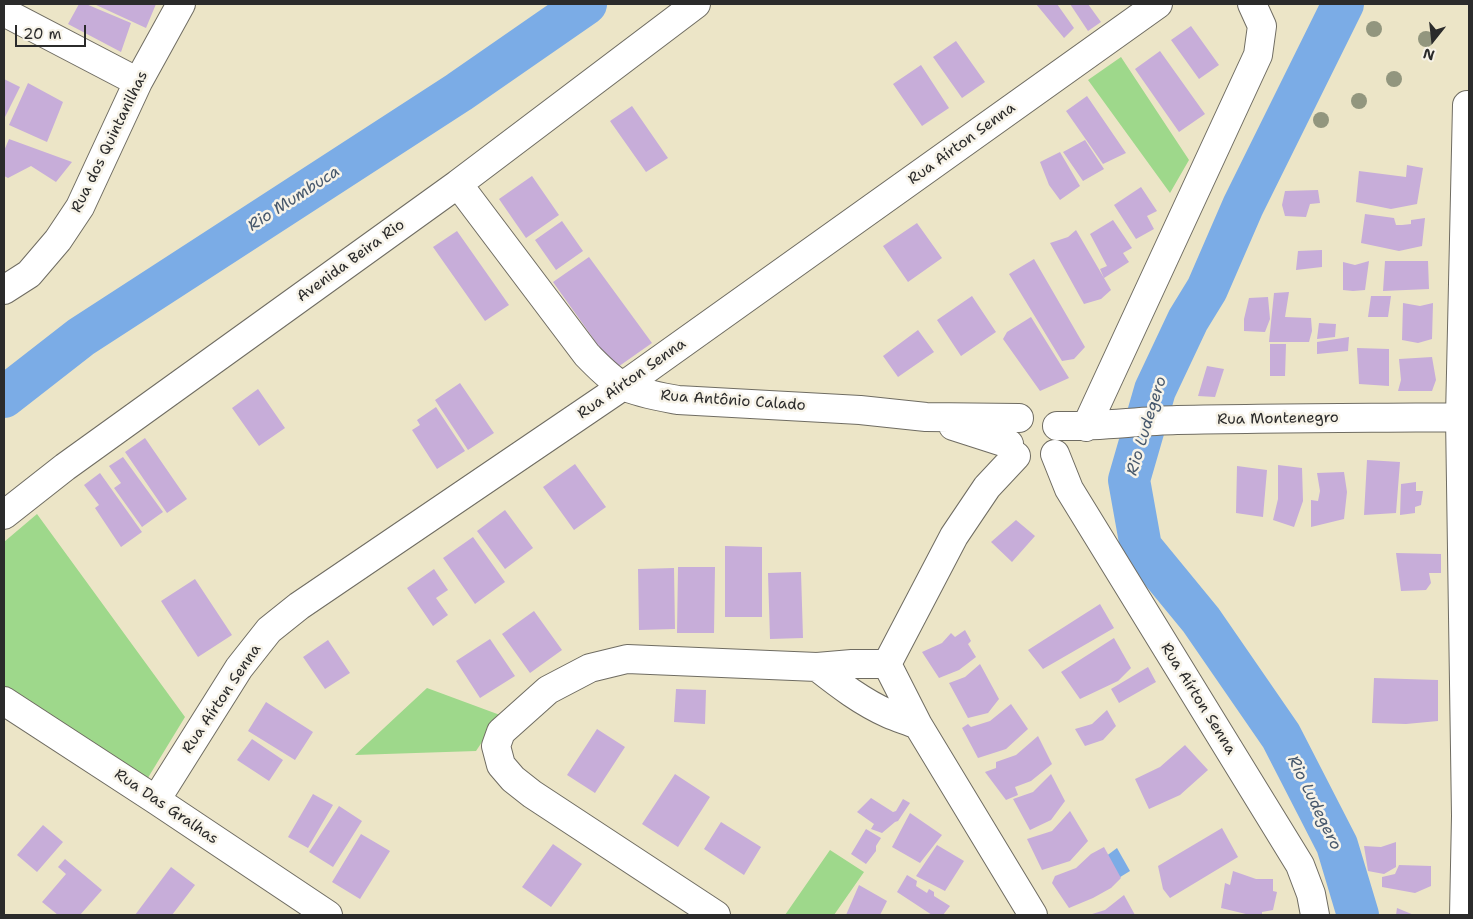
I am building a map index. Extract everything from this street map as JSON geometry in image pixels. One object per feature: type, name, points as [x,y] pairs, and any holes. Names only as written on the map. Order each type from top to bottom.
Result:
[{"type":"street","name":"Rua dos Quintanilhas","points":[[4,290],[29,274],[58,240],[80,207],[138,82],[182,4]]},
{"type":"street","name":"Avenida Beira Rio","points":[[4,515],[65,467],[458,184],[696,4]]},
{"type":"street","name":"Rua Aírton Senna","points":[[156,800],[239,668],[269,630],[299,606],[623,386],[1158,4]]},
{"type":"street","points":[[1086,427],[1258,55],[1262,26],[1252,4]]},
{"type":"street","points":[[4,12],[138,82]]},
{"type":"street","points":[[1464,915],[1468,816],[1464,417],[1467,105]]},
{"type":"street","name":"Rua Antônio Calado","points":[[458,184],[586,355],[623,386],[678,400],[860,410],[926,417],[1019,418]]},
{"type":"street","points":[[1032,413],[1046,416],[1054,446],[1028,464],[1013,450],[1010,430],[1019,418],[1032,413]]},
{"type":"street","name":"Rua Antônio Calado","points":[[926,417],[1013,450]]},
{"type":"street","name":"Rua Montenegro","points":[[1054,446],[1086,427],[1122,423],[1177,420],[1464,417]]},
{"type":"street","name":"Rua Aírton Senna","points":[[1054,446],[1069,489],[1300,865],[1311,894],[1315,915]]},
{"type":"street","points":[[888,664],[954,536],[1013,450]]},
{"type":"street","points":[[716,915],[532,794],[513,779],[501,765],[496,746],[501,732],[548,690],[590,668],[627,659],[817,667],[852,664],[888,664]]},
{"type":"street","points":[[888,664],[918,725],[1033,915]]},
{"type":"street","points":[[817,667],[861,700],[889,714],[918,725]]},
{"type":"street","name":"Rua Das Gralhas","points":[[4,701],[328,915]]},
{"type":"green space","points":[[1121,57],[1189,160],[1170,193],[1088,80]]},
{"type":"green space","points":[[37,514],[185,717],[146,781],[4,690],[4,542]]},
{"type":"green space","points":[[427,688],[500,715],[476,751],[355,755]]},
{"type":"green space","points":[[830,850],[864,872],[834,915],[785,915]]},
{"type":"water","points":[[1117,848],[1130,871],[1117,879],[1105,857]]},
{"type":"building","points":[[79,4],[86,4],[131,23],[121,52],[68,24]]},
{"type":"building","points":[[94,4],[156,4],[146,28]]},
{"type":"building","points":[[1036,4],[1057,4],[1074,28],[1064,38]]},
{"type":"building","points":[[1070,4],[1088,4],[1101,22],[1088,31]]},
{"type":"building","points":[[1191,26],[1219,65],[1199,79],[1171,40]]},
{"type":"building","points":[[956,41],[985,82],[962,98],[933,57]]},
{"type":"building","points":[[1160,51],[1205,114],[1179,132],[1135,69]]},
{"type":"building","points":[[921,65],[949,108],[922,126],[893,84]]},
{"type":"building","points":[[4,79],[20,87],[4,119]]},
{"type":"building","points":[[28,83],[63,102],[47,142],[9,125]]},
{"type":"building","points":[[1087,96],[1126,153],[1103,164],[1066,111]]},
{"type":"building","points":[[632,106],[668,158],[646,172],[610,121]]},
{"type":"building","points":[[9,139],[72,162],[56,182],[31,166],[8,178],[4,176],[4,151]]},
{"type":"building","points":[[1085,140],[1104,169],[1083,181],[1063,152]]},
{"type":"building","points":[[1060,152],[1080,186],[1060,200],[1049,185],[1040,162]]},
{"type":"building","points":[[1407,165],[1423,168],[1417,204],[1391,209],[1356,202],[1359,171],[1406,177]]},
{"type":"building","points":[[532,176],[559,215],[526,238],[499,199]]},
{"type":"building","points":[[1141,187],[1157,211],[1147,216],[1154,229],[1136,239],[1114,205]]},
{"type":"building","points":[[1318,190],[1320,203],[1310,204],[1306,217],[1285,216],[1282,205],[1285,191]]},
{"type":"building","points":[[1365,214],[1394,218],[1396,225],[1411,224],[1411,220],[1425,218],[1422,246],[1399,251],[1361,243]]},
{"type":"building","points":[[1113,220],[1132,248],[1123,253],[1129,262],[1104,278],[1100,269],[1107,266],[1090,234]]},
{"type":"building","points":[[562,221],[583,251],[556,270],[535,240]]},
{"type":"building","points":[[917,223],[942,258],[908,282],[883,246]]},
{"type":"building","points":[[1076,230],[1111,290],[1101,299],[1084,304],[1050,243],[1068,237]]},
{"type":"building","points":[[457,231],[509,305],[485,321],[433,247]]},
{"type":"building","points":[[1322,250],[1322,267],[1296,270],[1298,251]]},
{"type":"building","points":[[589,257],[652,343],[615,369],[553,282]]},
{"type":"building","points":[[1034,259],[1085,347],[1074,359],[1062,361],[1009,274]]},
{"type":"building","points":[[1369,261],[1365,290],[1343,290],[1343,262],[1355,265]]},
{"type":"building","points":[[1385,261],[1428,261],[1429,289],[1383,291]]},
{"type":"building","points":[[1289,292],[1285,317],[1311,318],[1312,331],[1309,342],[1269,342],[1274,293]]},
{"type":"building","points":[[972,296],[996,332],[961,356],[937,320]]},
{"type":"building","points":[[1371,296],[1391,296],[1388,317],[1368,317]]},
{"type":"building","points":[[1268,297],[1270,319],[1265,332],[1244,331],[1244,319],[1249,298]]},
{"type":"building","points":[[1403,303],[1420,306],[1433,303],[1432,339],[1418,343],[1402,340]]},
{"type":"building","points":[[1031,317],[1069,378],[1040,391],[1003,339],[1007,332]]},
{"type":"building","points":[[1319,323],[1336,324],[1335,337],[1317,339]]},
{"type":"building","points":[[918,330],[934,352],[898,377],[883,356]]},
{"type":"building","points":[[1349,337],[1348,351],[1317,354],[1317,342]]},
{"type":"building","points":[[1270,344],[1286,344],[1285,376],[1270,376]]},
{"type":"building","points":[[1357,348],[1389,349],[1389,386],[1359,384]]},
{"type":"building","points":[[1432,357],[1436,380],[1432,391],[1398,391],[1401,380],[1399,359]]},
{"type":"building","points":[[1207,366],[1224,369],[1215,397],[1198,396]]},
{"type":"building","points":[[460,383],[494,433],[468,450],[435,400]]},
{"type":"building","points":[[258,389],[285,428],[259,446],[232,408]]},
{"type":"building","points":[[436,407],[465,451],[437,469],[412,430],[420,425],[417,420]]},
{"type":"building","points":[[145,438],[187,499],[167,513],[125,452]]},
{"type":"building","points":[[123,457],[163,512],[142,527],[114,488],[121,483],[109,466]]},
{"type":"building","points":[[1367,460],[1400,462],[1396,513],[1364,515]]},
{"type":"building","points":[[575,464],[606,507],[574,530],[543,487]]},
{"type":"building","points":[[1278,465],[1302,468],[1303,501],[1294,527],[1273,520],[1278,499]]},
{"type":"building","points":[[1237,466],[1267,470],[1263,517],[1236,513]]},
{"type":"building","points":[[1344,472],[1347,492],[1344,519],[1311,527],[1311,500],[1318,501],[1320,491],[1317,473]]},
{"type":"building","points":[[100,473],[142,532],[121,547],[95,508],[99,505],[84,485]]},
{"type":"building","points":[[1416,482],[1416,491],[1423,491],[1421,505],[1415,507],[1415,513],[1400,515],[1401,484]]},
{"type":"building","points":[[505,510],[533,548],[505,569],[477,531]]},
{"type":"building","points":[[1016,520],[1035,536],[1012,562],[991,542]]},
{"type":"building","points":[[473,537],[505,582],[475,604],[443,558]]},
{"type":"building","points":[[725,546],[762,547],[762,617],[725,617]]},
{"type":"building","points":[[1396,553],[1441,554],[1441,573],[1429,573],[1431,583],[1426,590],[1401,591]]},
{"type":"building","points":[[678,567],[715,567],[714,633],[677,633]]},
{"type":"building","points":[[674,568],[675,629],[639,630],[638,569]]},
{"type":"building","points":[[434,569],[448,590],[436,598],[448,615],[433,626],[407,588]]},
{"type":"building","points":[[801,572],[803,638],[770,639],[768,573]]},
{"type":"building","points":[[195,579],[232,635],[198,657],[161,601]]},
{"type":"building","points":[[1100,604],[1114,628],[1043,669],[1028,650]]},
{"type":"building","points":[[534,611],[562,650],[530,673],[502,634]]},
{"type":"building","points":[[965,630],[971,641],[968,644],[976,657],[959,670],[939,678],[922,652],[942,643],[951,633],[955,637]]},
{"type":"building","points":[[1114,638],[1131,668],[1118,681],[1080,699],[1061,672]]},
{"type":"building","points":[[490,639],[515,676],[480,698],[456,661]]},
{"type":"building","points":[[328,640],[350,673],[325,689],[303,657]]},
{"type":"building","points":[[980,664],[999,699],[988,713],[968,718],[949,683],[965,677]]},
{"type":"building","points":[[1148,667],[1156,682],[1119,703],[1111,689]]},
{"type":"building","points":[[1374,678],[1438,680],[1438,721],[1406,724],[1372,723]]},
{"type":"building","points":[[676,689],[706,690],[705,724],[674,722]]},
{"type":"building","points":[[266,702],[313,732],[295,760],[248,731]]},
{"type":"building","points":[[1011,704],[1028,729],[1006,749],[978,758],[962,728],[968,724],[971,727],[990,721]]},
{"type":"building","points":[[1107,710],[1116,726],[1103,740],[1085,746],[1075,729],[1092,724]]},
{"type":"building","points":[[597,729],[625,747],[595,793],[567,775]]},
{"type":"building","points":[[1038,736],[1052,764],[1031,781],[1015,787],[1018,795],[1006,800],[985,772],[996,768],[996,762],[1016,755]]},
{"type":"building","points":[[252,739],[283,760],[269,781],[237,760]]},
{"type":"building","points":[[1185,745],[1208,770],[1180,795],[1149,809],[1135,779],[1160,767]]},
{"type":"building","points":[[675,774],[710,797],[678,847],[642,824]]},
{"type":"building","points":[[1051,774],[1065,801],[1051,820],[1030,830],[1013,799],[1033,792]]},
{"type":"building","points":[[313,794],[333,805],[308,848],[288,837]]},
{"type":"building","points":[[871,798],[893,812],[896,811],[903,799],[910,803],[898,821],[882,833],[871,829],[874,824],[857,812]]},
{"type":"building","points":[[339,806],[362,821],[333,867],[309,852]]},
{"type":"building","points":[[1070,811],[1088,841],[1070,861],[1042,870],[1027,839],[1052,831]]},
{"type":"building","points":[[910,813],[942,835],[920,863],[892,847]]},
{"type":"building","points":[[721,822],[761,847],[744,875],[704,849]]},
{"type":"building","points":[[43,825],[63,842],[37,872],[17,855]]},
{"type":"building","points":[[1222,828],[1238,857],[1170,898],[1163,889],[1158,866]]},
{"type":"building","points":[[866,829],[881,838],[876,846],[876,851],[866,864],[851,854]]},
{"type":"building","points":[[361,834],[390,851],[360,899],[332,882]]},
{"type":"building","points":[[1396,842],[1396,867],[1384,874],[1368,871],[1364,846],[1381,847]]},
{"type":"building","points":[[553,844],[582,864],[551,907],[522,887]]},
{"type":"building","points":[[937,845],[964,861],[945,891],[916,876]]},
{"type":"building","points":[[1104,847],[1121,878],[1111,888],[1069,908],[1052,883],[1055,876],[1076,868],[1091,854]]},
{"type":"building","points":[[65,859],[102,890],[80,915],[58,915],[42,902],[66,874],[58,867]]},
{"type":"building","points":[[1399,865],[1431,866],[1431,886],[1415,893],[1382,887],[1382,877],[1395,874]]},
{"type":"building","points":[[171,867],[195,885],[172,915],[135,915]]},
{"type":"building","points":[[1233,871],[1256,879],[1273,879],[1273,891],[1277,892],[1273,910],[1262,912],[1262,915],[1250,915],[1221,908],[1225,883],[1230,885]]},
{"type":"building","points":[[907,875],[917,881],[916,886],[927,893],[929,889],[934,892],[934,896],[950,906],[943,915],[932,915],[897,892]]},
{"type":"building","points":[[859,885],[887,901],[880,915],[846,915]]},
{"type":"building","points":[[1124,895],[1135,915],[1089,915],[1105,910]]},
{"type":"building","points":[[1397,908],[1414,915],[1396,915]]},
{"type":"waterway","name":"Rio Mumbuca","points":[[4,397],[81,337],[459,92],[586,4]]},
{"type":"waterway","name":"Rio Ludegero","points":[[1343,4],[1243,206],[1207,289],[1188,320],[1155,390],[1129,480],[1141,547],[1201,620],[1281,736],[1337,845],[1358,915]]}]
